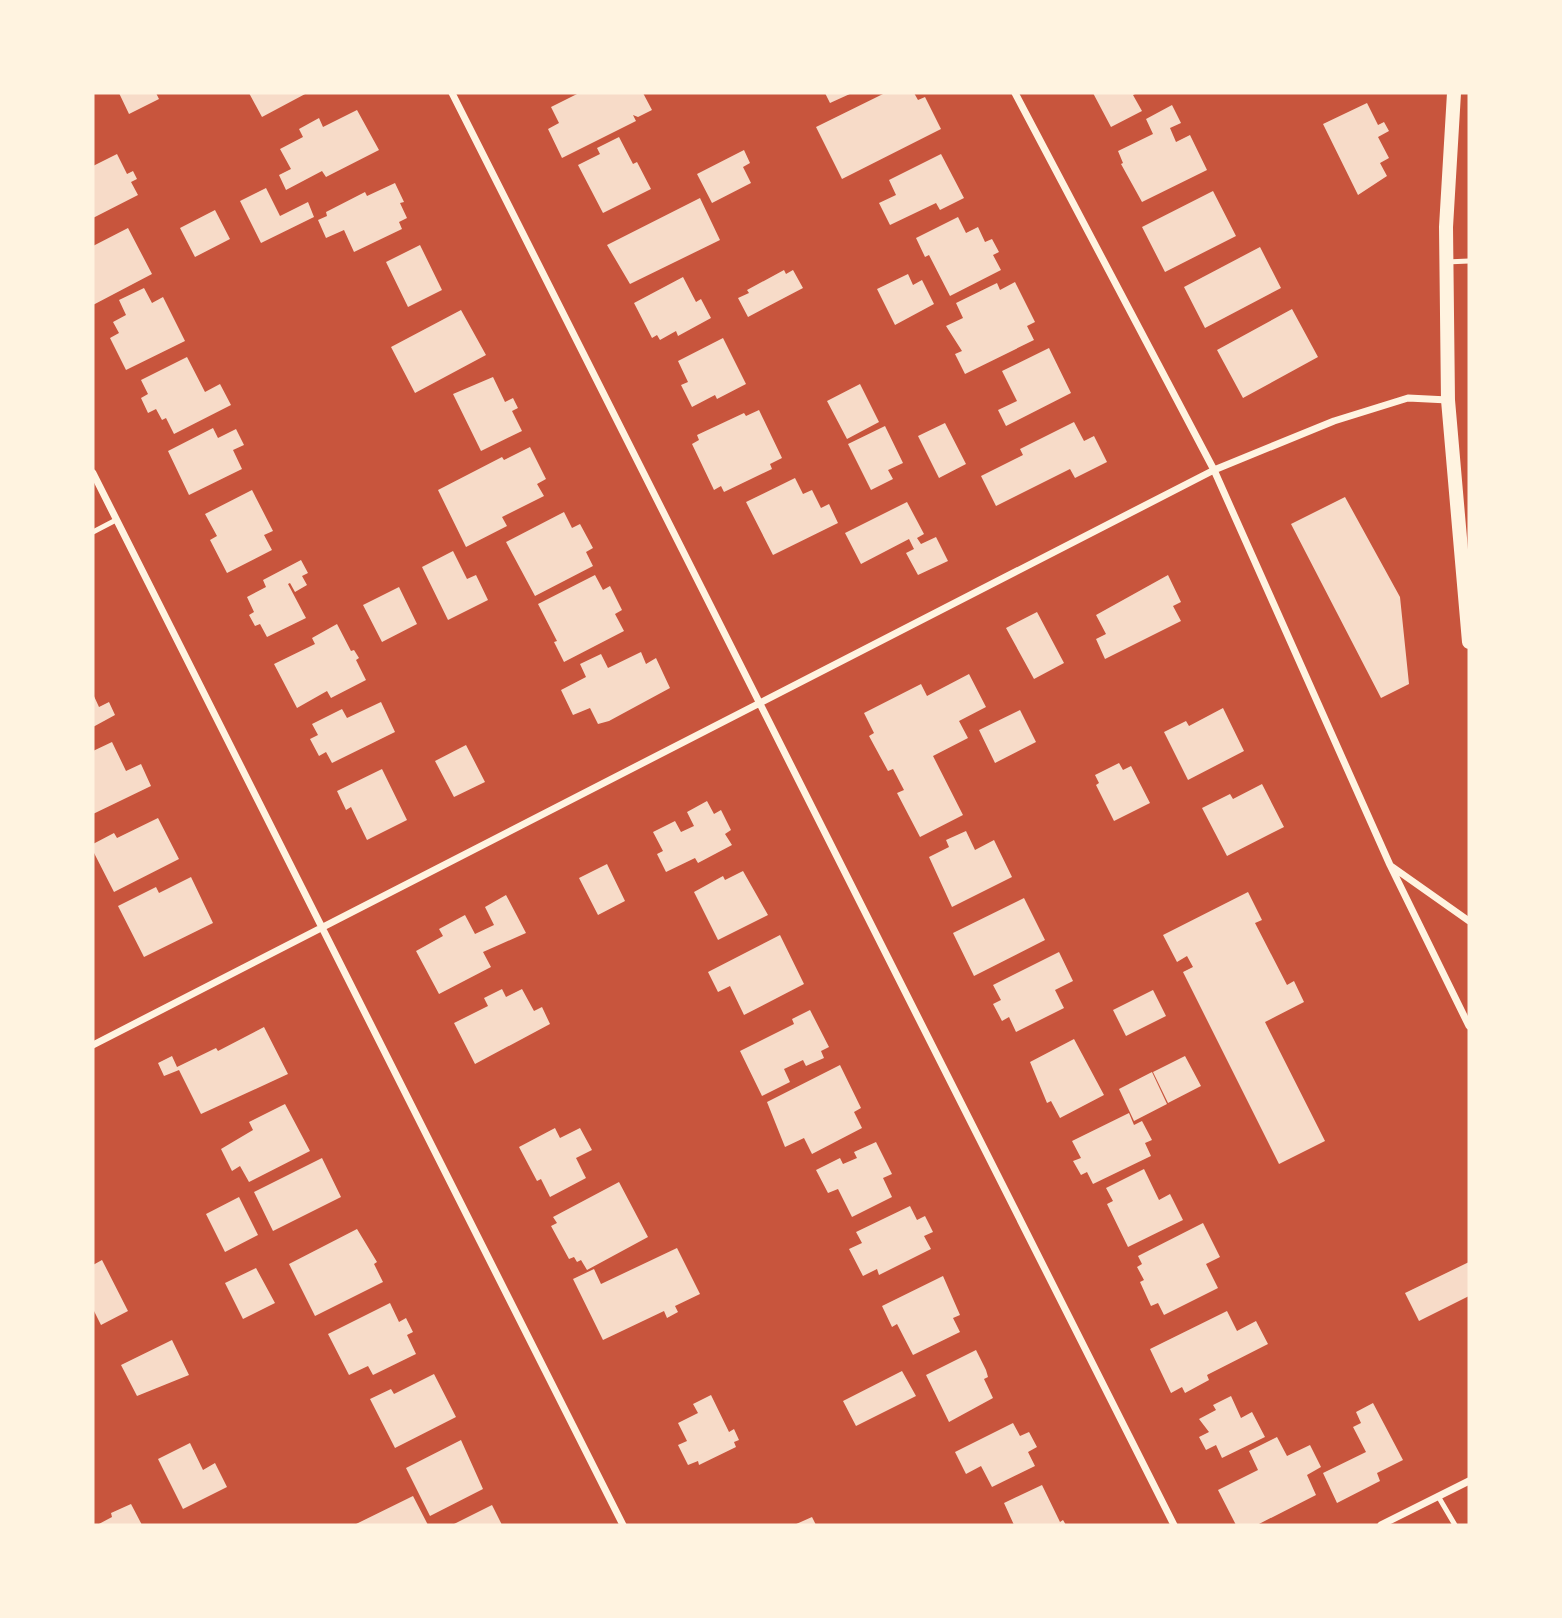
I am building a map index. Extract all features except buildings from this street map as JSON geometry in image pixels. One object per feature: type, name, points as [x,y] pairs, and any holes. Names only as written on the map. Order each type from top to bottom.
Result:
[{"type":"main road","points":[[1454,93],[1446,262],[1448,400],[1469,642]]},
{"type":"street","points":[[452,93],[1174,1525]]},
{"type":"street","points":[[1014,93],[1214,470],[1390,865],[1469,1026]]},
{"type":"street","points":[[93,1045],[1214,470],[1334,421],[1408,398],[1448,400]]},
{"type":"street","points":[[93,473],[623,1525]]},
{"type":"street","points":[[1390,865],[1469,921]]},
{"type":"street","points":[[1381,1525],[1469,1480]]},
{"type":"lane","points":[[1446,262],[1469,261]]},
{"type":"lane","points":[[93,532],[116,520]]},
{"type":"lane","points":[[1438,1496],[1455,1525]]}]
